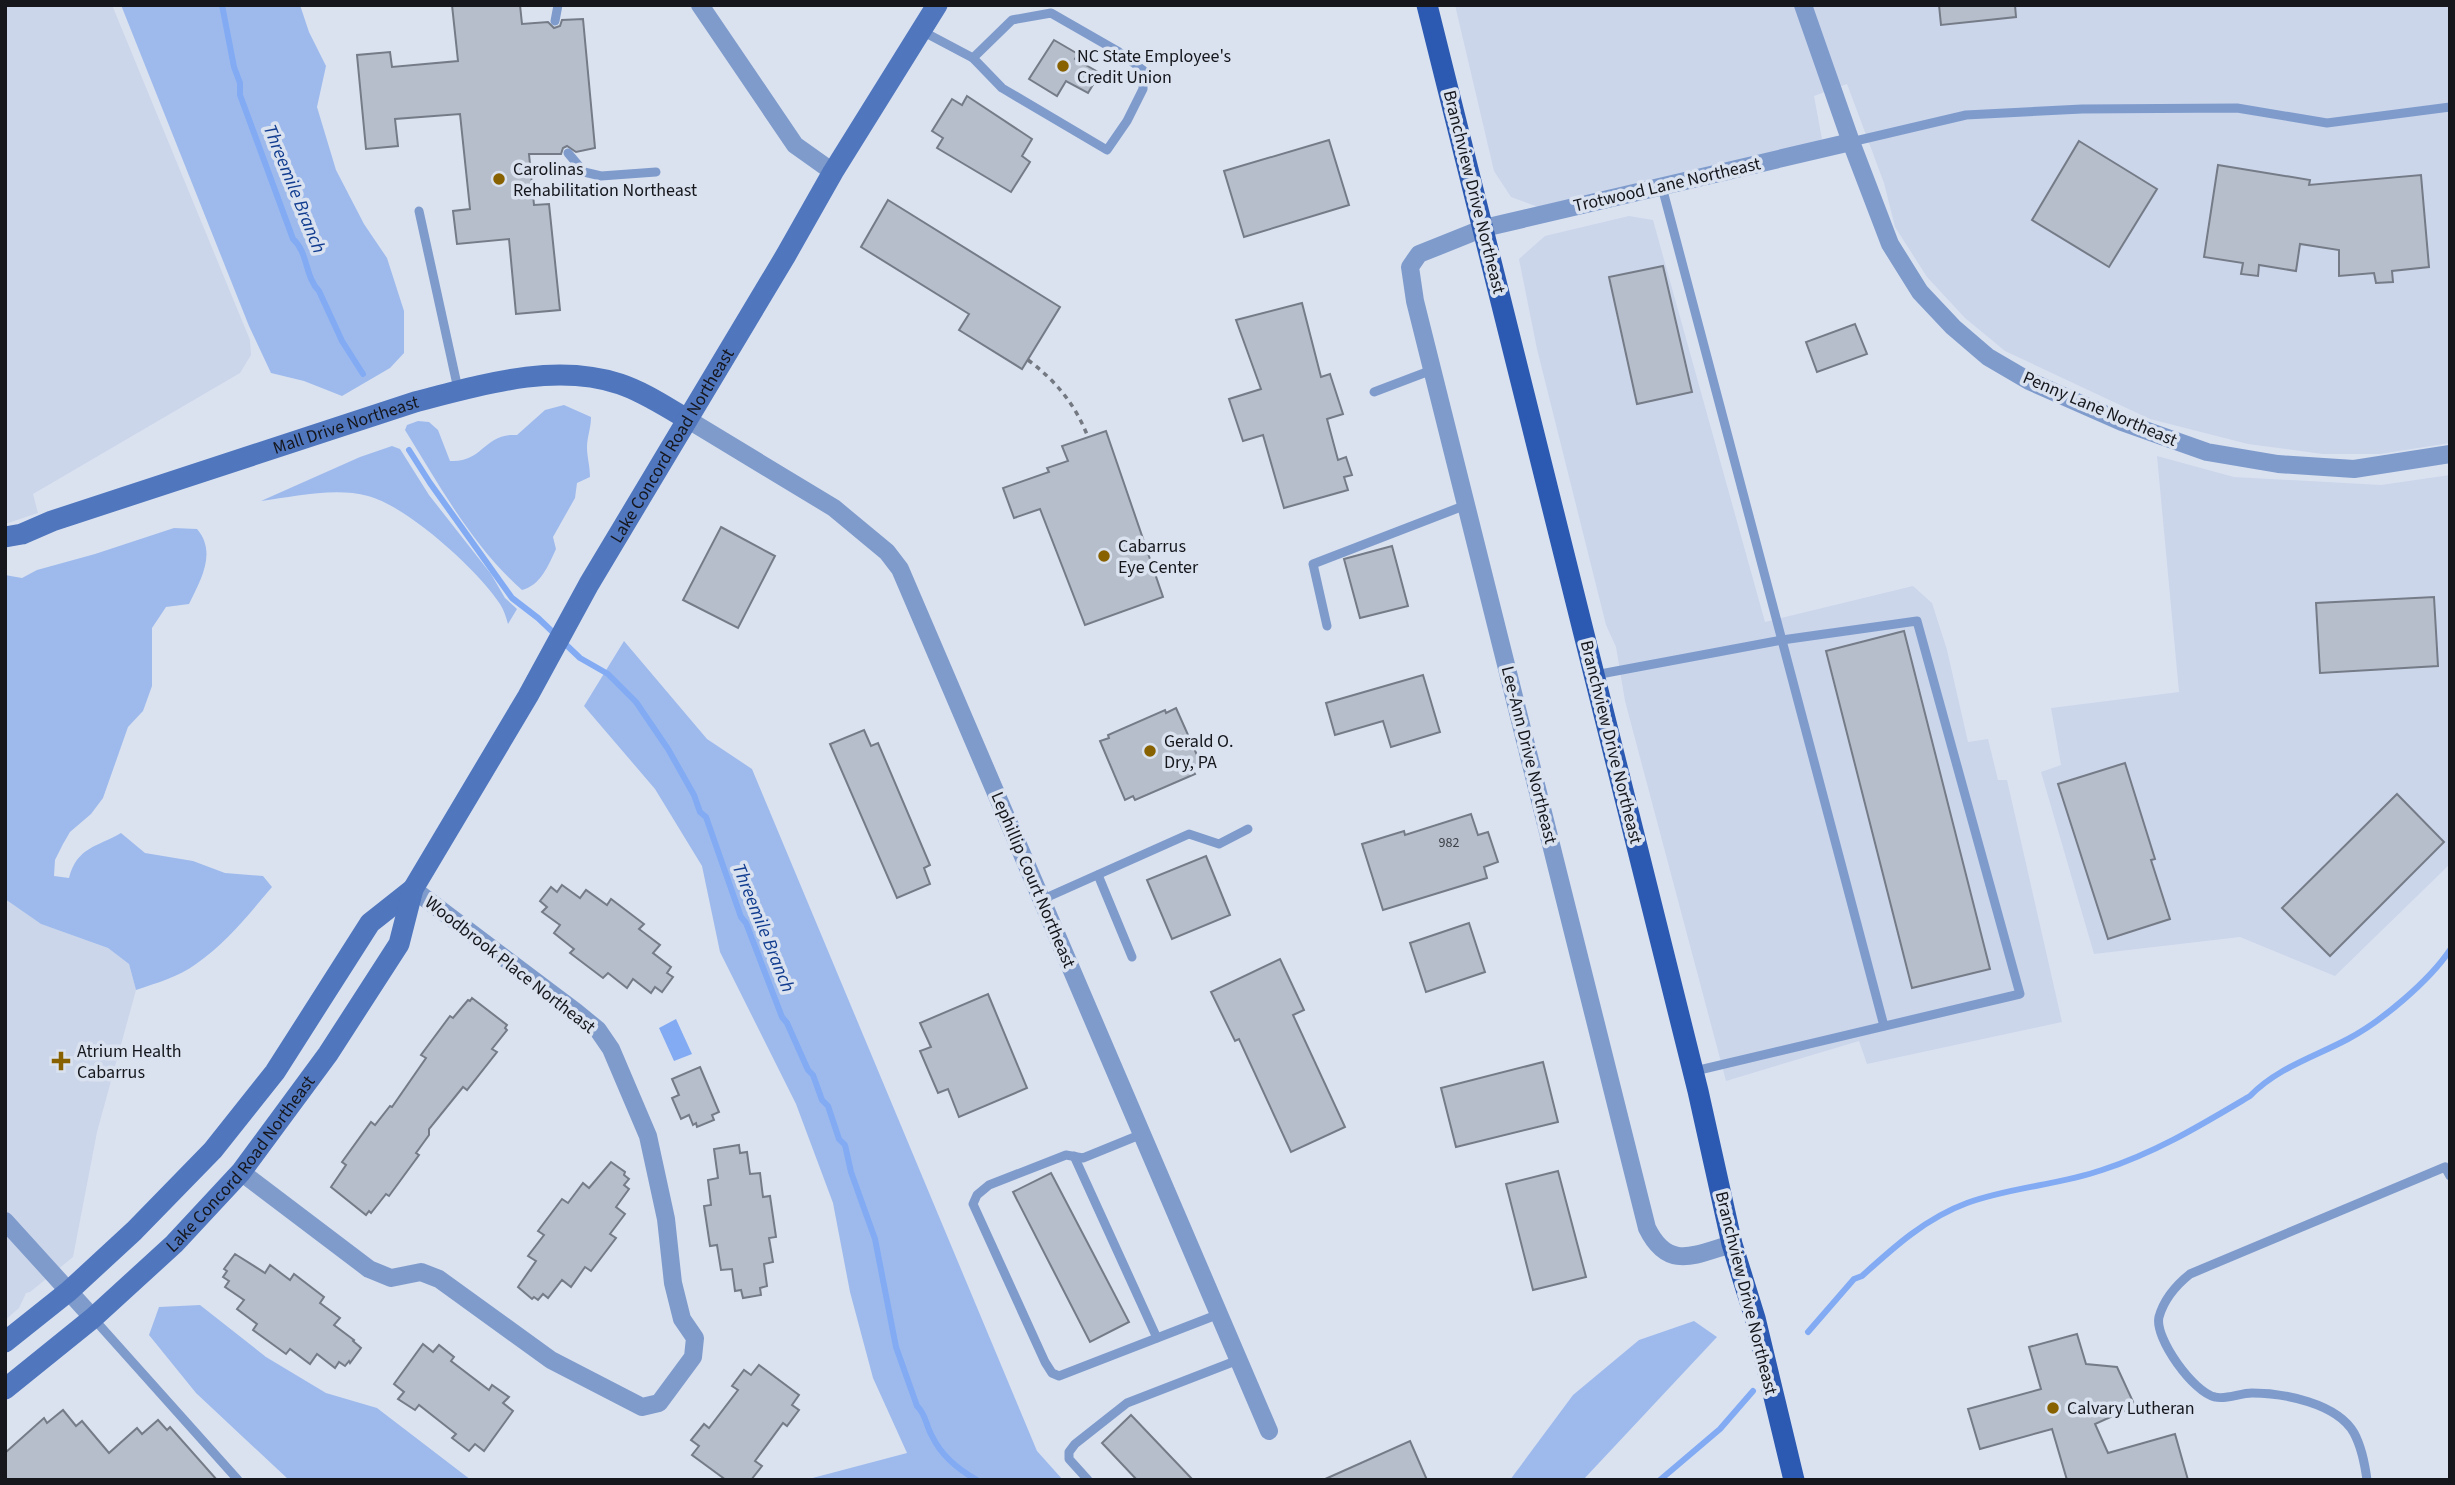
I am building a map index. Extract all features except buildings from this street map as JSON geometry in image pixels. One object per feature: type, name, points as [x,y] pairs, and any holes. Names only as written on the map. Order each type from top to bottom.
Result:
[{"type":"main road","name":"Lake Concord Road Northeast","points":[[5,1390],[93,1318],[174,1244],[241,1172],[328,1054],[399,944],[412,890],[542,671],[589,584],[786,256],[833,172],[937,5]]},
{"type":"main road","name":"Branchview Drive Northeast","points":[[1427,5],[1693,1072],[1732,1244],[1755,1318],[1794,1480]]},
{"type":"main road","name":"Mall Drive Northeast","points":[[5,537],[22,534],[65,517],[415,402],[534,376],[585,375],[622,385],[687,419]]},
{"type":"main road","name":"Lake Concord Road Northeast","points":[[5,1342],[69,1291],[134,1231],[213,1150],[275,1072],[370,923],[412,890]]},
{"type":"street","points":[[700,5],[795,145],[833,172]]},
{"type":"street","name":"Penny Lane Northeast","points":[[1803,5],[1890,244],[1920,292],[1953,327],[1989,357],[2029,381],[2122,422],[2219,454],[2278,464],[2354,469],[2450,454]]},
{"type":"street","name":"Trotwood Lane Northeast","points":[[1483,228],[1851,142]]},
{"type":"street","name":"Lee-Ann Drive Northeast","points":[[1483,228],[1419,254],[1410,267],[1415,301],[1647,1228],[1665,1253],[1679,1257],[1732,1244]]},
{"type":"street","name":"Lephillip Court Northeast","points":[[687,419],[834,508],[887,552],[900,569],[1269,1431]]},
{"type":"street","name":"Woodbrook Place Northeast","points":[[241,1172],[369,1269],[391,1278],[421,1272],[439,1279],[551,1360],[642,1406],[659,1404],[693,1357],[695,1338],[682,1320],[673,1283],[666,1219],[648,1136],[611,1049],[598,1030],[576,1012],[412,890]]},
{"type":"street","points":[[5,1221],[93,1318]]},
{"type":"lane","points":[[555,21],[558,5]]},
{"type":"lane","points":[[922,31],[973,58],[1002,88],[1107,150],[1127,121],[1143,89],[1143,70],[1119,52],[1051,13],[1012,20],[973,58]]},
{"type":"lane","points":[[1851,142],[1966,115],[2082,109],[2237,108],[2327,123],[2450,107]]},
{"type":"lane","points":[[568,153],[584,172],[601,176],[656,172]]},
{"type":"lane","points":[[1662,187],[1885,1026]]},
{"type":"lane","points":[[419,211],[459,391]]},
{"type":"lane","points":[[1374,392],[1432,370]]},
{"type":"lane","points":[[1327,626],[1313,564],[1466,505]]},
{"type":"lane","points":[[1595,675],[1782,640],[1917,621],[2020,994],[1693,1072]]},
{"type":"lane","points":[[1041,900],[1189,834],[1219,844],[1248,829]]},
{"type":"lane","points":[[1098,875],[1132,957]]},
{"type":"lane","points":[[1142,1134],[1083,1158],[1066,1155],[989,1185],[977,1195],[973,1204],[1052,1373],[1059,1376],[1219,1314]]},
{"type":"lane","points":[[1073,1156],[1157,1338]]},
{"type":"lane","points":[[2367,1480],[2353,1432],[2339,1418],[2320,1405],[2286,1397],[2252,1393],[2216,1398],[2200,1391],[2176,1361],[2163,1339],[2158,1319],[2173,1288],[2190,1274],[2445,1167],[2450,1176]]},
{"type":"lane","points":[[93,1318],[238,1480]]},
{"type":"lane","points":[[1088,1480],[1069,1459],[1069,1452],[1075,1444],[1127,1403],[1238,1360]]},
{"type":"path","points":[[1028,360],[1059,387],[1080,417],[1088,437]]},
{"type":"shaded area","points":[[5,5],[112,5],[250,340],[251,355],[240,373],[33,494],[38,513],[5,524]]},
{"type":"shaded area","points":[[121,5],[300,5],[309,32],[326,66],[317,107],[336,170],[364,224],[387,258],[404,311],[404,353],[390,368],[342,396],[304,381],[271,373],[249,326]]},
{"type":"shaded area","points":[[1455,5],[2450,5],[2450,443],[2380,454],[2323,454],[2248,444],[2150,419],[2005,351],[1965,318],[1927,277],[1895,227],[1884,183],[1847,84],[1814,96],[1822,139],[1799,150],[1538,207],[1511,197],[1494,171]]},
{"type":"shaded area","points":[[1629,216],[1653,220],[1765,622],[1913,586],[1932,603],[1947,650],[1968,742],[1988,739],[1998,780],[2007,780],[2062,1022],[1867,1064],[1859,1041],[1726,1081],[1625,701],[1616,647],[1606,625],[1537,349],[1519,259],[1545,236]]},
{"type":"shaded area","points":[[564,405],[591,417],[587,447],[590,477],[577,483],[575,498],[553,537],[556,549],[547,568],[534,584],[522,590],[472,535],[405,430],[407,425],[418,421],[429,422],[438,430],[450,461],[461,460],[477,453],[497,438],[517,435],[545,410]]},
{"type":"shaded area","points":[[392,446],[400,449],[429,495],[491,574],[505,598],[517,609],[508,624],[500,604],[476,574],[421,526],[384,502],[368,496],[342,492],[261,501],[360,457]]},
{"type":"shaded area","points":[[2157,456],[2234,477],[2381,485],[2450,475],[2450,864],[2335,976],[2240,937],[2094,954],[2041,772],[2061,765],[2051,708],[2179,692]]},
{"type":"shaded area","points":[[174,528],[197,529],[203,538],[206,557],[202,576],[189,604],[166,607],[152,628],[152,686],[143,711],[128,727],[103,798],[91,814],[70,832],[63,844],[55,860],[54,876],[69,878],[77,860],[83,854],[121,833],[145,853],[193,861],[225,873],[263,876],[272,887],[237,928],[207,956],[182,973],[136,990],[129,964],[108,948],[41,924],[5,899],[5,575],[22,578],[37,570]]},
{"type":"shaded area","points":[[624,641],[707,739],[752,769],[1037,1451],[1063,1480],[805,1480],[907,1453],[873,1378],[850,1292],[833,1203],[796,1104],[720,952],[702,866],[655,789],[584,706]]},
{"type":"shaded area","name":"Atrium Health Cabarrus","points":[[5,899],[41,924],[108,948],[129,964],[136,990],[97,1132],[73,1257],[26,1293],[19,1308],[5,1320]]},
{"type":"shaded area","points":[[676,1019],[692,1054],[674,1061],[659,1028]]},
{"type":"shaded area","points":[[200,1305],[266,1357],[326,1393],[377,1408],[471,1480],[289,1480],[196,1393],[149,1335],[159,1307]]},
{"type":"shaded area","points":[[1694,1321],[1717,1337],[1583,1480],[1510,1480],[1573,1395],[1639,1340]]},
{"type":"waterway","name":"Threemile Branch","points":[[222,5],[234,67],[240,83],[240,95],[293,239],[298,244],[311,279],[342,341],[363,374]]},
{"type":"waterway","name":"Threemile Branch","points":[[409,450],[512,598],[538,618],[580,658],[608,674],[636,702],[668,749],[694,795],[700,812],[706,817],[741,917],[746,923],[782,1017],[813,1075],[822,1100],[828,1106],[839,1139],[845,1145],[851,1172],[875,1239],[896,1347],[917,1406],[945,1456],[977,1480]]},
{"type":"waterway","points":[[1808,1332],[1854,1279],[1862,1276],[1924,1225],[1967,1203],[2102,1170],[2178,1137],[2250,1096],[2284,1070],[2348,1039],[2375,1022],[2417,987],[2450,950]]},
{"type":"waterway","points":[[1660,1480],[1720,1429],[1753,1391]]},
{"type":"place","name":"NC State Employee's Credit Union","points":[[1063,66]]},
{"type":"place","name":"Carolinas Rehabilitation Northeast","points":[[499,179]]},
{"type":"place","name":"Cabarrus Eye Center","points":[[1104,556]]},
{"type":"place","name":"Gerald O. Dry, PA","points":[[1150,751]]},
{"type":"place","name":"Atrium Health Cabarrus","points":[[61,1061]]},
{"type":"place","name":"Calvary Lutheran","points":[[2053,1408]]}]
